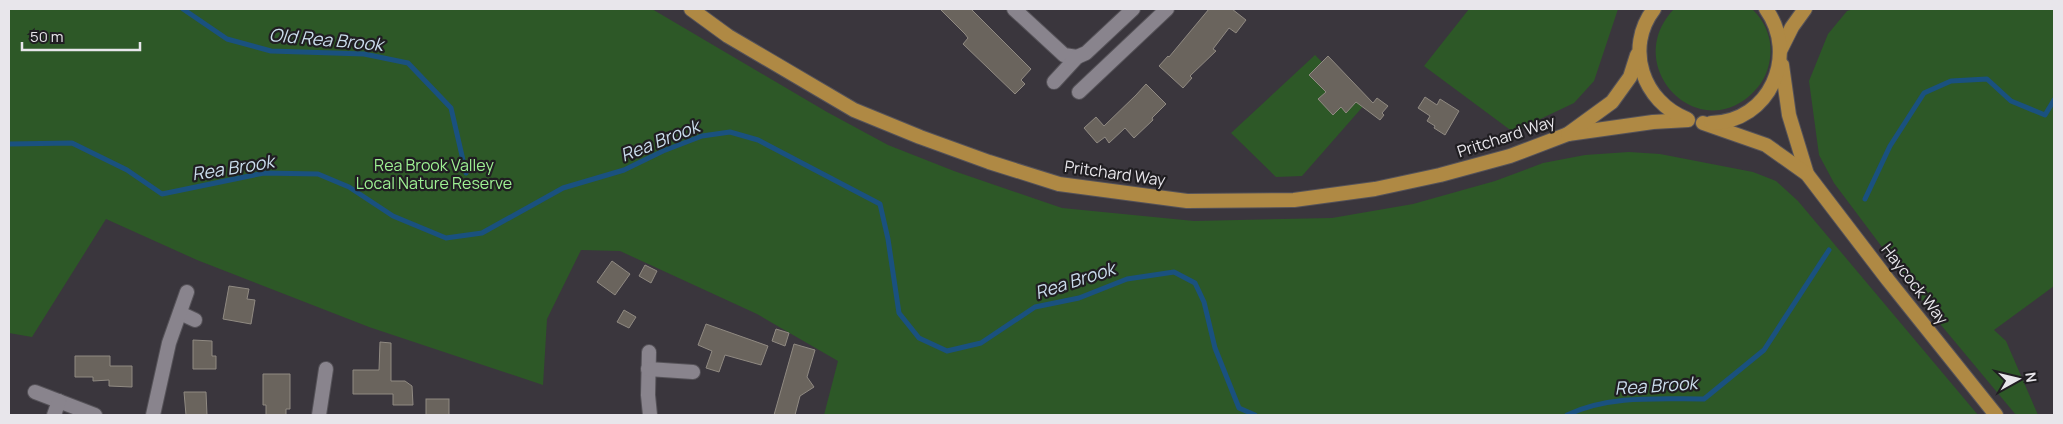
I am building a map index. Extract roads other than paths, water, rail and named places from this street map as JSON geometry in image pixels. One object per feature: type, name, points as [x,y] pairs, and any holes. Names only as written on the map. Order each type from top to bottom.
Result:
[{"type":"main road","name":"Pritchard Way","points":[[691,9],[728,36],[854,110],[988,162],[1059,184],[1187,201],[1294,200],[1375,189],[1440,175],[1510,156],[1568,134],[1653,122],[1688,120]]},
{"type":"main road","points":[[1643,9],[1639,49],[1643,75],[1653,95],[1674,113],[1688,120],[1703,123],[1728,121],[1744,114],[1763,99],[1775,80],[1781,53],[1792,27],[1805,9]]},
{"type":"main road","points":[[1642,32],[1654,9]]},
{"type":"main road","name":"Haycock Way","points":[[1766,9],[1774,21],[1781,53],[1789,115],[1807,174]]},
{"type":"main road","name":"Pritchard Way","points":[[1568,134],[1612,102],[1630,77],[1639,49]]},
{"type":"main road","name":"Haycock Way","points":[[1703,123],[1766,145],[1807,174],[1888,280],[1996,415]]},
{"type":"street","points":[[1014,9],[1064,55],[1077,57]]},
{"type":"street","points":[[1054,82],[1077,57],[1086,52],[1133,9]]},
{"type":"street","points":[[1078,92],[1167,9]]},
{"type":"street","points":[[153,415],[170,343],[187,292]]},
{"type":"street","points":[[180,314],[195,320]]},
{"type":"street","points":[[648,352],[650,415]]},
{"type":"street","points":[[323,414],[326,369]]},
{"type":"street","points":[[648,369],[693,372]]},
{"type":"street","points":[[35,392],[95,415]]},
{"type":"street","points":[[54,415],[59,401]]},
{"type":"waterway","name":"Old Rea Brook","points":[[183,9],[227,39],[271,51],[364,54],[408,63],[451,108],[466,173]]},
{"type":"waterway","name":"Rea Brook","points":[[1865,199],[1890,146],[1924,93],[1951,81],[1987,79],[2011,101],[2045,115],[2054,100]]},
{"type":"waterway","name":"Rea Brook","points":[[9,144],[72,143],[127,170],[162,194],[264,173],[318,174],[349,187],[393,216],[446,238],[482,233],[563,188],[624,170],[663,151],[702,136],[730,132],[758,140],[880,204],[888,239],[899,313],[919,338],[947,351],[981,343],[1035,307],[1079,298],[1127,279],[1174,272],[1195,283],[1204,302],[1215,348],[1239,408],[1255,415]]},
{"type":"waterway","name":"Rea Brook","points":[[1567,415],[1600,404],[1634,399],[1704,399],[1764,350],[1829,250]]},
{"type":"park label","name":"Rea Brook Valley Local Nature Reserve","points":[[434,174]]}]
